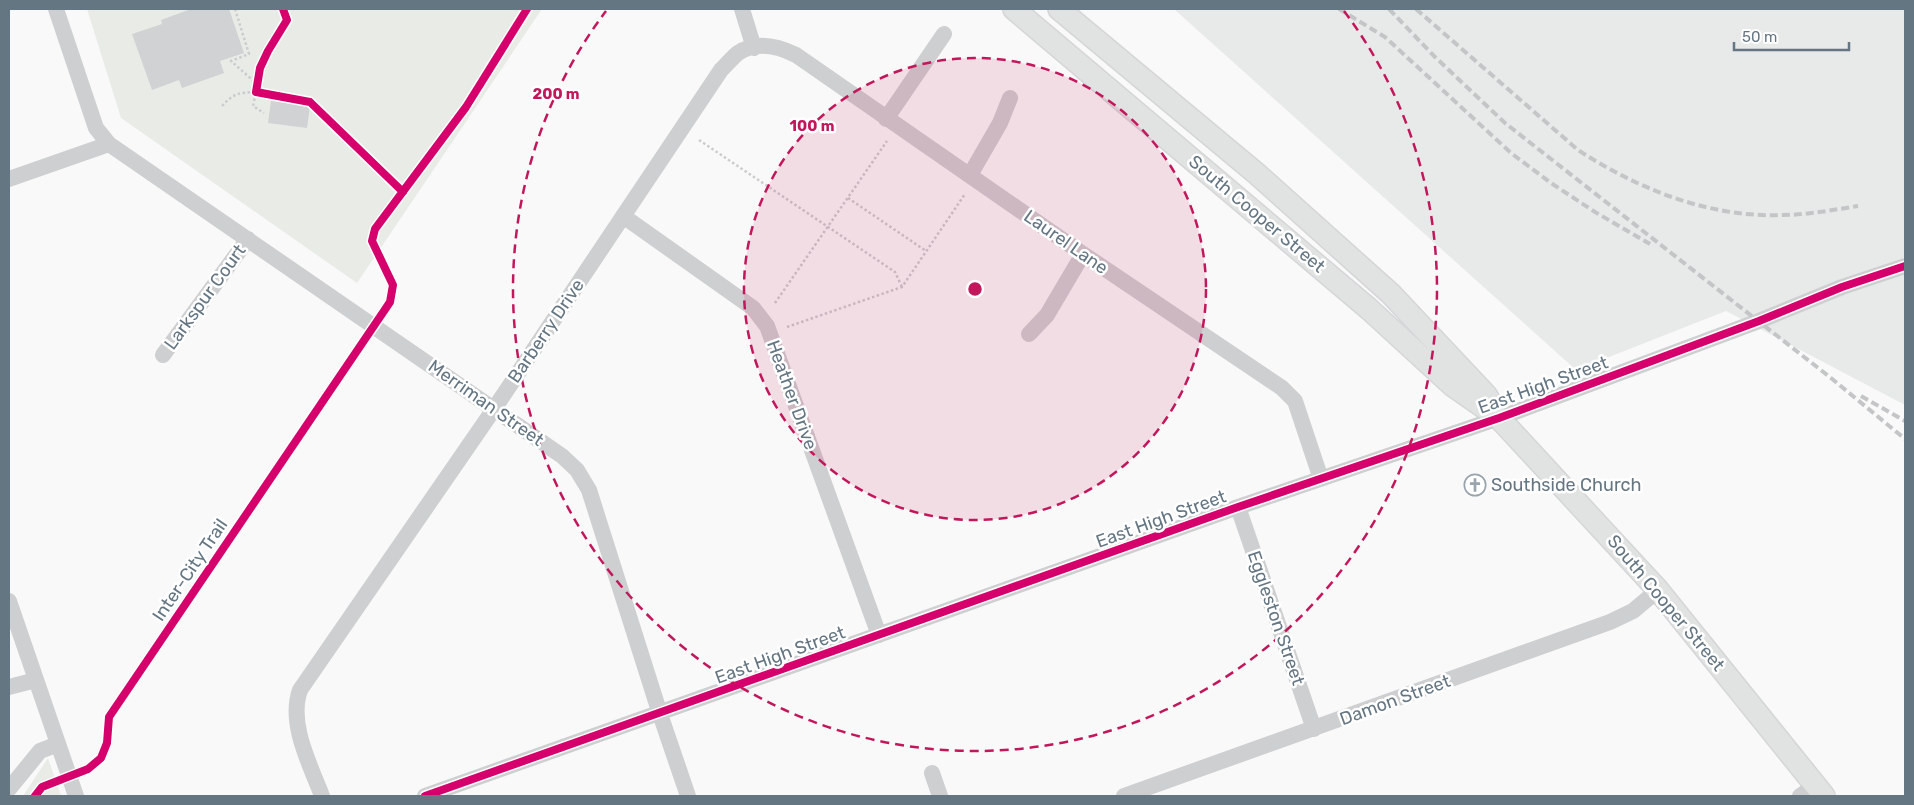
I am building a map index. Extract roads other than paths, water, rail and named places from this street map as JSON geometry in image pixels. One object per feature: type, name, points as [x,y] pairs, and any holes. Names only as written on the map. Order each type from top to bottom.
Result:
[{"type":"main road","name":"South Cooper Street","points":[[1014,9],[1369,309],[1453,386],[1499,418],[1658,590],[1813,793]]},
{"type":"main road","name":"South Cooper Street","points":[[1059,9],[1257,174],[1391,294],[1486,394],[1499,418]]},
{"type":"street","points":[[9,179],[109,144],[96,128],[56,9]]},
{"type":"street","points":[[742,9],[759,46]]},
{"type":"street","points":[[886,119],[944,34]]},
{"type":"street","name":"Laurel Lane","points":[[759,46],[785,49],[796,55],[886,119],[1282,388],[1295,402],[1321,479]]},
{"type":"street","name":"Barberry Drive","points":[[322,796],[301,738],[297,720],[296,703],[300,690],[494,409],[721,70],[738,54],[759,46]]},
{"type":"street","points":[[970,175],[1000,123],[1010,98]]},
{"type":"street","name":"Merriman Street","points":[[109,144],[562,456],[577,470],[589,490],[688,796]]},
{"type":"street","name":"Heather Drive","points":[[623,216],[753,308],[767,326],[879,635]]},
{"type":"street","name":"Larkspur Court","points":[[163,355],[248,239]]},
{"type":"street","points":[[1029,334],[1048,315],[1084,254]]},
{"type":"street","name":"East High Street","points":[[425,796],[1238,507],[1499,418],[1758,321],[1842,287],[1905,266]]},
{"type":"street","name":"Eggleston Street","points":[[1238,507],[1314,729]]},
{"type":"street","name":"Damon Street","points":[[1124,796],[1610,622],[1633,611],[1658,590]]},
{"type":"street","points":[[9,602],[76,796]]},
{"type":"street","points":[[9,687],[36,680]]},
{"type":"street","points":[[9,789],[40,751],[58,744]]},
{"type":"street","points":[[932,772],[940,796]]},
{"type":"railway","points":[[1339,9],[1385,37],[1511,153],[1551,183],[1595,212],[1650,244]]},
{"type":"railway","points":[[1389,9],[1434,56],[1505,123],[1831,378],[1905,439]]},
{"type":"railway","points":[[1416,9],[1578,150],[1625,177],[1676,198],[1728,212],[1782,215],[1858,206]]},
{"type":"railway","points":[[1861,396],[1905,421]]},
{"type":"place","name":"Southside Church","points":[[1475,485]]}]
